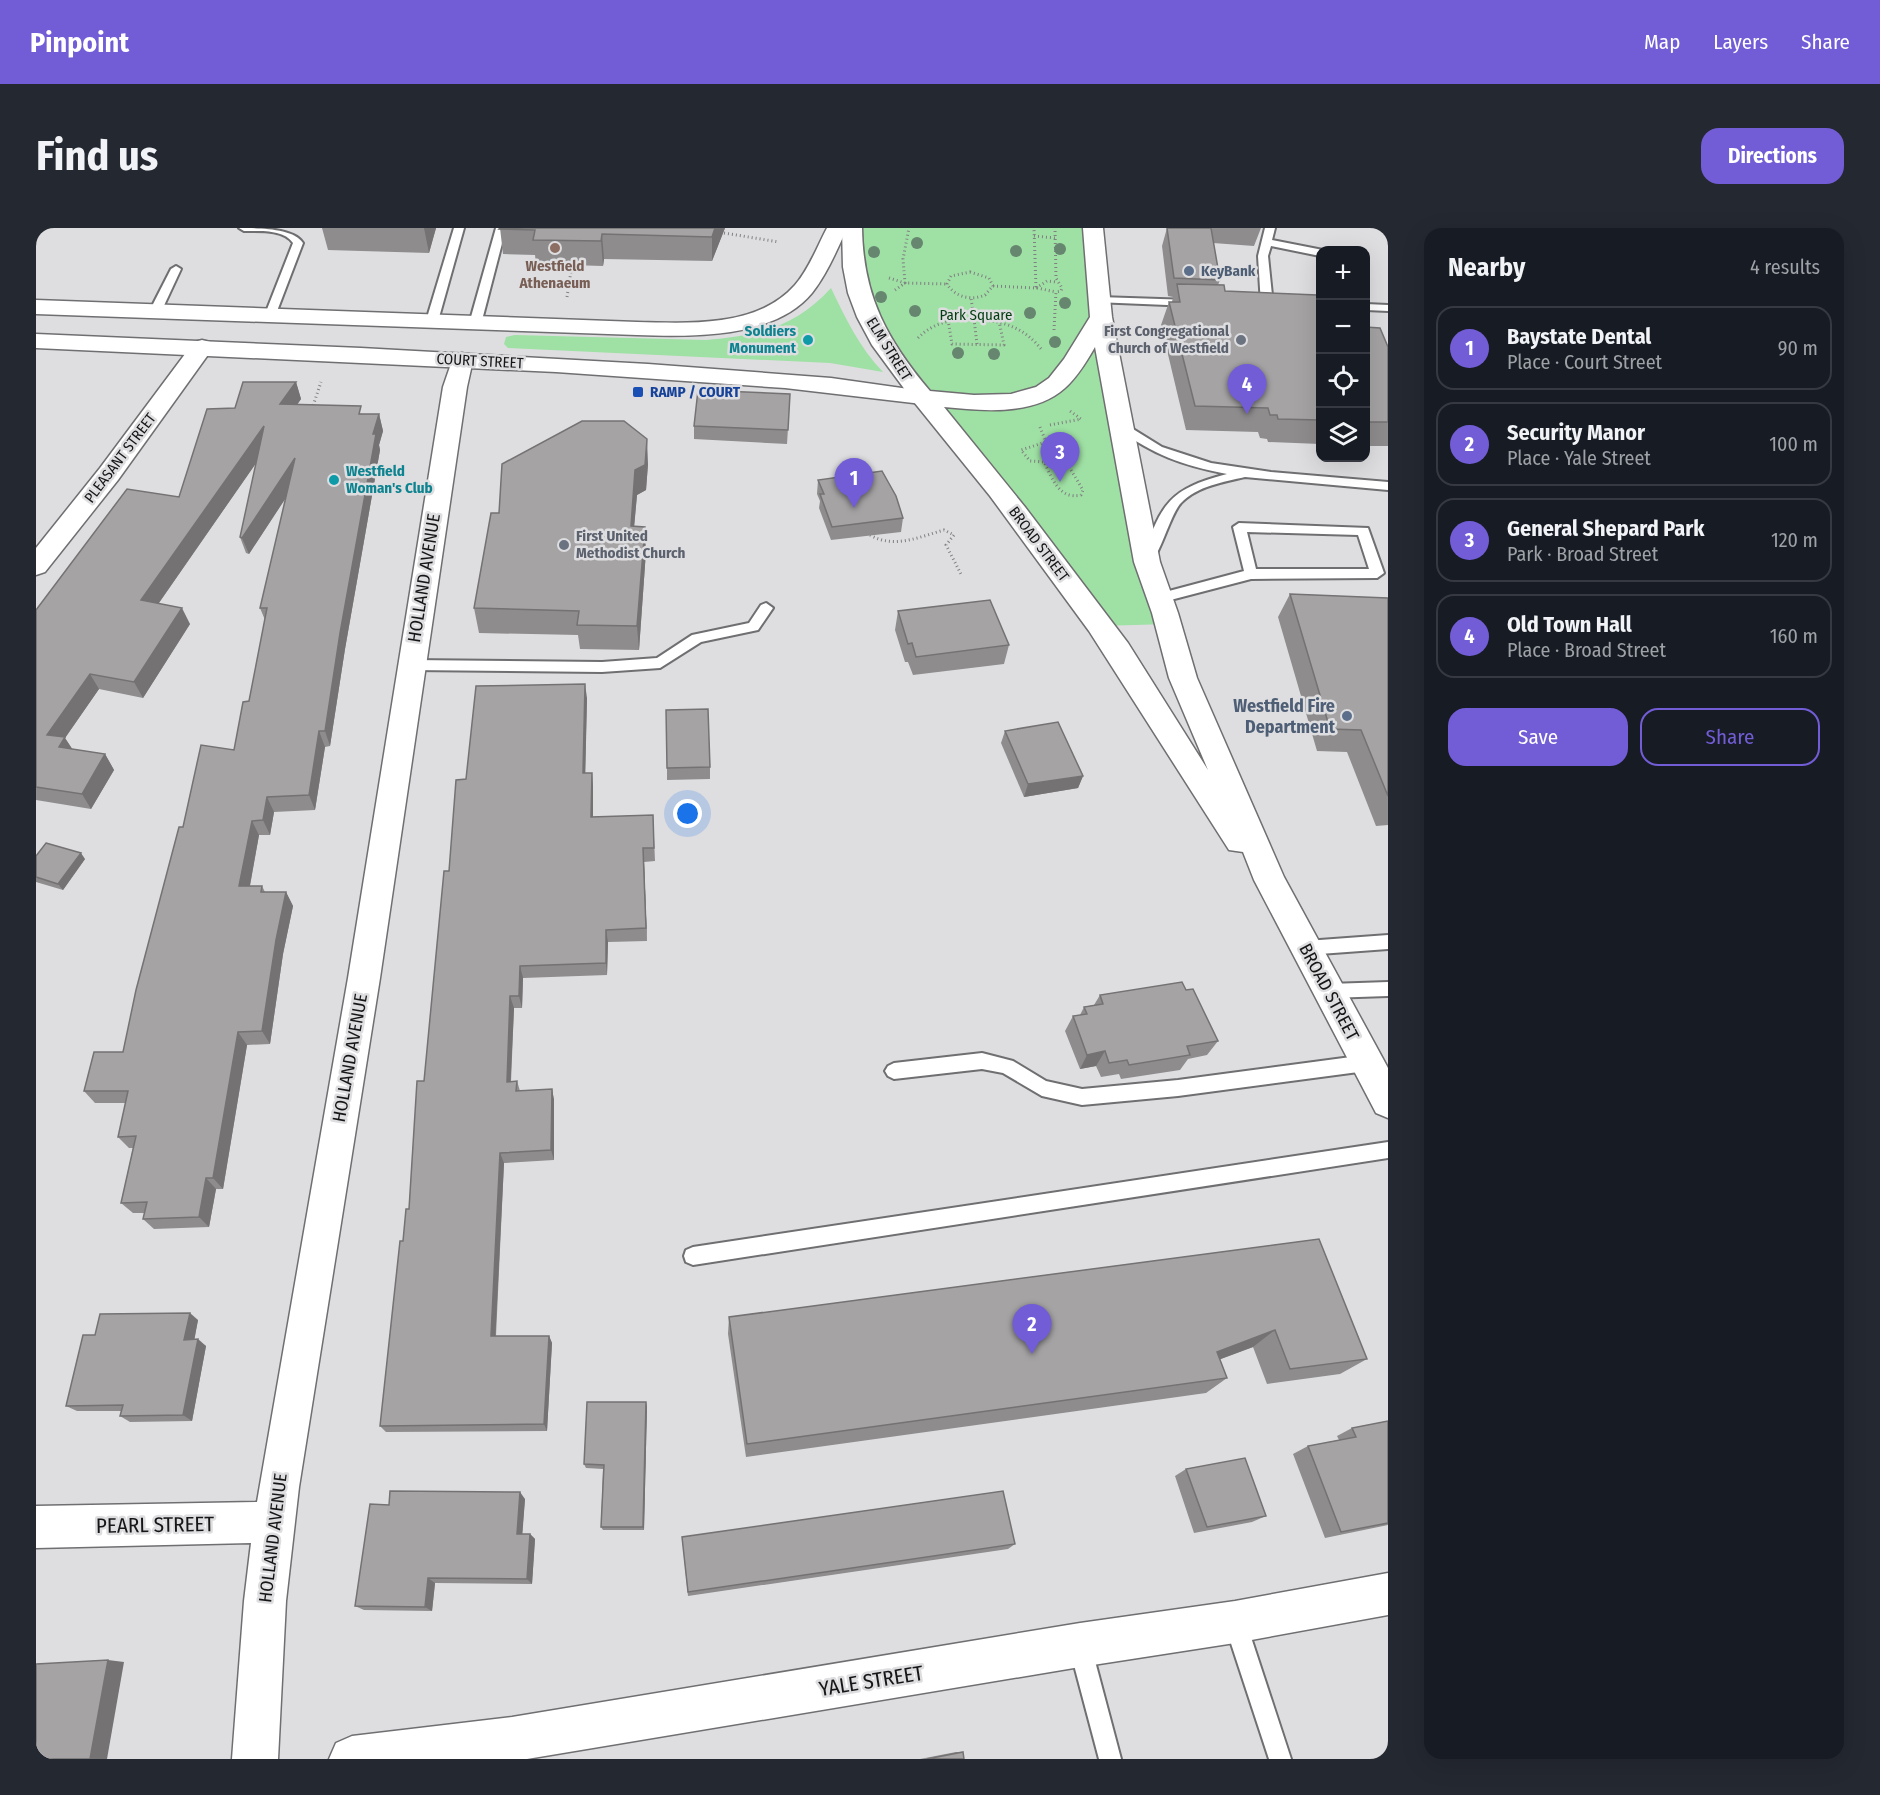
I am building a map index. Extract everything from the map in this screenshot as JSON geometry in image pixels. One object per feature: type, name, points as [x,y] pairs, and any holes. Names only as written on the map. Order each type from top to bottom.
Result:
[{"type":"main road","points":[[36,307],[475,324],[697,328],[744,322],[783,307],[805,289],[837,228]]},
{"type":"main road","name":"ELM STREET","points":[[852,228],[854,267],[866,311],[889,354],[922,397]]},
{"type":"main road","name":"BROAD STREET","points":[[1093,228],[1100,309],[1120,425],[1148,562],[1183,678],[1270,880],[1388,1102]]},
{"type":"main road","points":[[922,397],[1005,402],[1029,398],[1047,391],[1070,367],[1100,309]]},
{"type":"main road","name":"PLEASANT STREET","points":[[36,566],[109,474],[202,347],[220,315]]},
{"type":"main road","name":"HOLLAND AVENUE","points":[[255,1759],[260,1662],[274,1522],[305,1318],[364,978],[454,387],[475,324]]},
{"type":"main road","name":"COURT STREET","points":[[36,341],[462,360],[793,380],[922,397]]},
{"type":"main road","name":"BROAD STREET","points":[[922,397],[986,474],[1101,626],[1158,713],[1218,813],[1270,880]]},
{"type":"main road","name":"PEARL STREET","points":[[36,1527],[274,1522]]},
{"type":"main road","name":"YALE STREET","points":[[352,1759],[523,1738],[1080,1645],[1235,1622],[1388,1594]]},
{"type":"lane","points":[[244,228],[277,229],[292,232],[298,238],[270,317]]},
{"type":"lane","points":[[432,321],[459,228]]},
{"type":"lane","points":[[475,324],[501,228]]},
{"type":"lane","points":[[1270,228],[1263,256],[1262,305],[1282,305]]},
{"type":"lane","points":[[1268,242],[1316,252]]},
{"type":"lane","points":[[155,312],[176,269]]},
{"type":"lane","points":[[1100,309],[1203,303]]},
{"type":"lane","points":[[1370,307],[1388,308]]},
{"type":"lane","points":[[1120,425],[1156,449],[1176,457],[1249,472],[1388,486]]},
{"type":"lane","points":[[1148,562],[1167,508],[1181,495],[1201,484],[1249,472]]},
{"type":"lane","points":[[1159,598],[1251,574],[1377,573],[1363,531],[1239,527],[1251,574]]},
{"type":"lane","points":[[411,665],[602,667],[660,663],[697,638],[753,627],[766,608]]},
{"type":"lane","points":[[1306,948],[1388,942]]},
{"type":"lane","points":[[1329,991],[1388,989]]},
{"type":"lane","points":[[894,1071],[982,1061],[1007,1066],[1042,1088],[1082,1097],[1178,1088],[1366,1063]]},
{"type":"lane","points":[[693,1256],[1388,1150]]},
{"type":"lane","points":[[1235,1622],[1280,1759]]},
{"type":"lane","points":[[1080,1645],[1110,1759]]},
{"type":"path","points":[[905,283],[904,251],[909,228]]},
{"type":"path","points":[[1034,228],[1036,288]]},
{"type":"path","points":[[1055,228],[1056,282]]},
{"type":"path","points":[[724,233],[779,242]]},
{"type":"path","points":[[1034,236],[1055,238]]},
{"type":"path","points":[[568,291],[572,265]]},
{"type":"path","points":[[947,284],[951,276],[970,272],[984,275],[993,286],[1036,288],[1056,292],[1061,291],[1062,288],[1061,284],[1047,280],[1036,288]]},
{"type":"path","points":[[885,277],[895,278],[905,283],[947,284]]},
{"type":"path","points":[[947,284],[952,292],[971,298],[989,293],[993,286]]},
{"type":"path","points":[[1051,338],[1054,331],[1056,292]]},
{"type":"path","points":[[971,298],[977,344]]},
{"type":"path","points":[[913,342],[924,330],[948,320],[974,319],[999,321],[1025,330],[1041,352],[1048,344]]},
{"type":"path","points":[[948,320],[952,344],[1004,345],[999,321]]},
{"type":"path","points":[[310,415],[322,381]]},
{"type":"path","points":[[1040,427],[1046,442]]},
{"type":"path","points":[[1046,442],[1071,443],[1077,454],[1075,458],[1065,460],[1033,464],[1026,460],[1021,450],[1046,442]]},
{"type":"path","points":[[1044,462],[1059,491],[1074,498],[1081,495],[1083,490],[1065,460]]},
{"type":"path","points":[[870,535],[875,539],[907,541],[944,530],[950,531],[954,535],[946,545],[947,549],[962,576]]},
{"type":"green space","name":"Park Square","points":[[852,228],[1093,228],[1168,624],[1101,626],[873,326]]},
{"type":"green space","points":[[831,288],[860,343],[883,372],[830,363],[508,348],[504,344],[506,337],[515,335],[706,340],[742,336],[790,321],[818,301]]},
{"type":"building","points":[[500,228],[715,228],[712,237],[602,234],[601,241],[533,240],[535,230]]},
{"type":"building","points":[[1167,228],[1211,228],[1220,280],[1174,278]]},
{"type":"building","points":[[1177,284],[1224,285],[1225,291],[1316,295],[1316,420],[1278,419],[1277,415],[1270,415],[1268,408],[1195,406],[1169,302],[1180,302]]},
{"type":"building","points":[[1370,327],[1380,328],[1388,347],[1388,422],[1370,422]]},
{"type":"building","points":[[243,382],[296,382],[280,404],[361,406],[359,414],[379,414],[373,434],[376,434],[340,633],[325,731],[319,731],[309,795],[267,797],[263,820],[252,821],[239,886],[262,886],[261,892],[286,892],[262,1031],[238,1032],[213,1178],[206,1178],[199,1217],[143,1219],[147,1202],[121,1203],[136,1136],[118,1137],[128,1091],[84,1091],[94,1052],[123,1052],[136,990],[179,827],[183,827],[201,745],[234,750],[243,702],[249,701],[267,608],[260,608],[295,458],[242,538],[240,537],[264,426],[141,600],[182,608],[134,682],[90,674],[47,735],[65,737],[59,747],[105,754],[82,794],[36,787],[36,610],[127,489],[179,497],[207,409],[235,408]]},
{"type":"building","points":[[698,390],[790,394],[788,430],[694,426]]},
{"type":"building","name":"First United Methodist Church","points":[[582,421],[624,421],[647,439],[645,465],[635,470],[631,526],[645,527],[637,626],[577,625],[579,611],[474,608],[491,513],[499,513],[502,464]]},
{"type":"building","points":[[882,471],[896,496],[903,518],[832,527],[820,494],[824,494],[818,480]]},
{"type":"building","name":"Westfield Fire Department","points":[[1290,594],[1388,598],[1388,796],[1361,730],[1330,729]]},
{"type":"building","points":[[990,600],[1009,645],[916,657],[912,643],[908,644],[898,611]]},
{"type":"building","points":[[585,684],[583,773],[592,773],[591,817],[653,815],[654,848],[643,848],[646,928],[606,930],[606,963],[520,966],[519,996],[510,996],[507,1082],[517,1081],[516,1091],[552,1089],[551,1150],[500,1153],[491,1336],[549,1336],[544,1424],[380,1426],[400,1241],[403,1241],[406,1209],[409,1209],[417,1081],[424,1081],[444,871],[449,871],[456,780],[466,779],[476,686]]},
{"type":"building","points":[[708,709],[710,767],[667,768],[666,710]]},
{"type":"building","points":[[1058,722],[1083,776],[1028,784],[1005,731]]},
{"type":"building","points":[[46,843],[81,853],[58,884],[36,877],[36,856]]},
{"type":"building","points":[[1182,982],[1186,990],[1193,989],[1218,1041],[1187,1046],[1190,1055],[1129,1065],[1127,1060],[1109,1063],[1105,1051],[1087,1055],[1073,1016],[1087,1014],[1084,1007],[1103,1004],[1100,995]]},
{"type":"building","points":[[1319,1239],[1367,1359],[1290,1369],[1275,1330],[1217,1352],[1227,1378],[747,1444],[729,1317]]},
{"type":"building","points":[[190,1313],[184,1340],[198,1339],[183,1415],[120,1416],[123,1405],[66,1406],[83,1335],[95,1335],[100,1314]]},
{"type":"building","points":[[587,1402],[646,1402],[643,1527],[601,1527],[604,1465],[584,1464]]},
{"type":"building","points":[[1388,1421],[1388,1523],[1341,1532],[1308,1446],[1356,1437],[1352,1428]]},
{"type":"building","points":[[1245,1458],[1266,1516],[1207,1527],[1186,1469]]},
{"type":"building","points":[[390,1491],[520,1492],[517,1534],[530,1534],[527,1579],[428,1578],[425,1607],[355,1606],[370,1504],[389,1505]]},
{"type":"building","points":[[1003,1491],[1015,1544],[688,1592],[682,1537]]},
{"type":"building","points":[[108,1660],[90,1759],[36,1759],[36,1664]]},
{"type":"building","points":[[963,1752],[964,1759],[927,1759]]},
{"type":"place","name":"Westfield Athenaeum","points":[[555,248]]},
{"type":"place","name":"KeyBank","points":[[1189,271]]},
{"type":"place","name":"Soldiers Monument","points":[[808,340]]},
{"type":"place","name":"First Congregational Church of Westfield","points":[[1241,340]]},
{"type":"place","name":"RAMP / COURT","points":[[638,392]]},
{"type":"place","name":"Old Town Hall","points":[[1247,414]]},
{"type":"place","name":"Westfield Woman's Club","points":[[334,480]]},
{"type":"place","name":"General Shepard Park","points":[[1060,482]]},
{"type":"place","name":"Baystate Dental","points":[[854,508]]},
{"type":"place","name":"First United Methodist Church","points":[[564,545]]},
{"type":"place","name":"Westfield Fire Department","points":[[1347,716]]},
{"type":"place","name":"Security Manor","points":[[1032,1354]]}]
